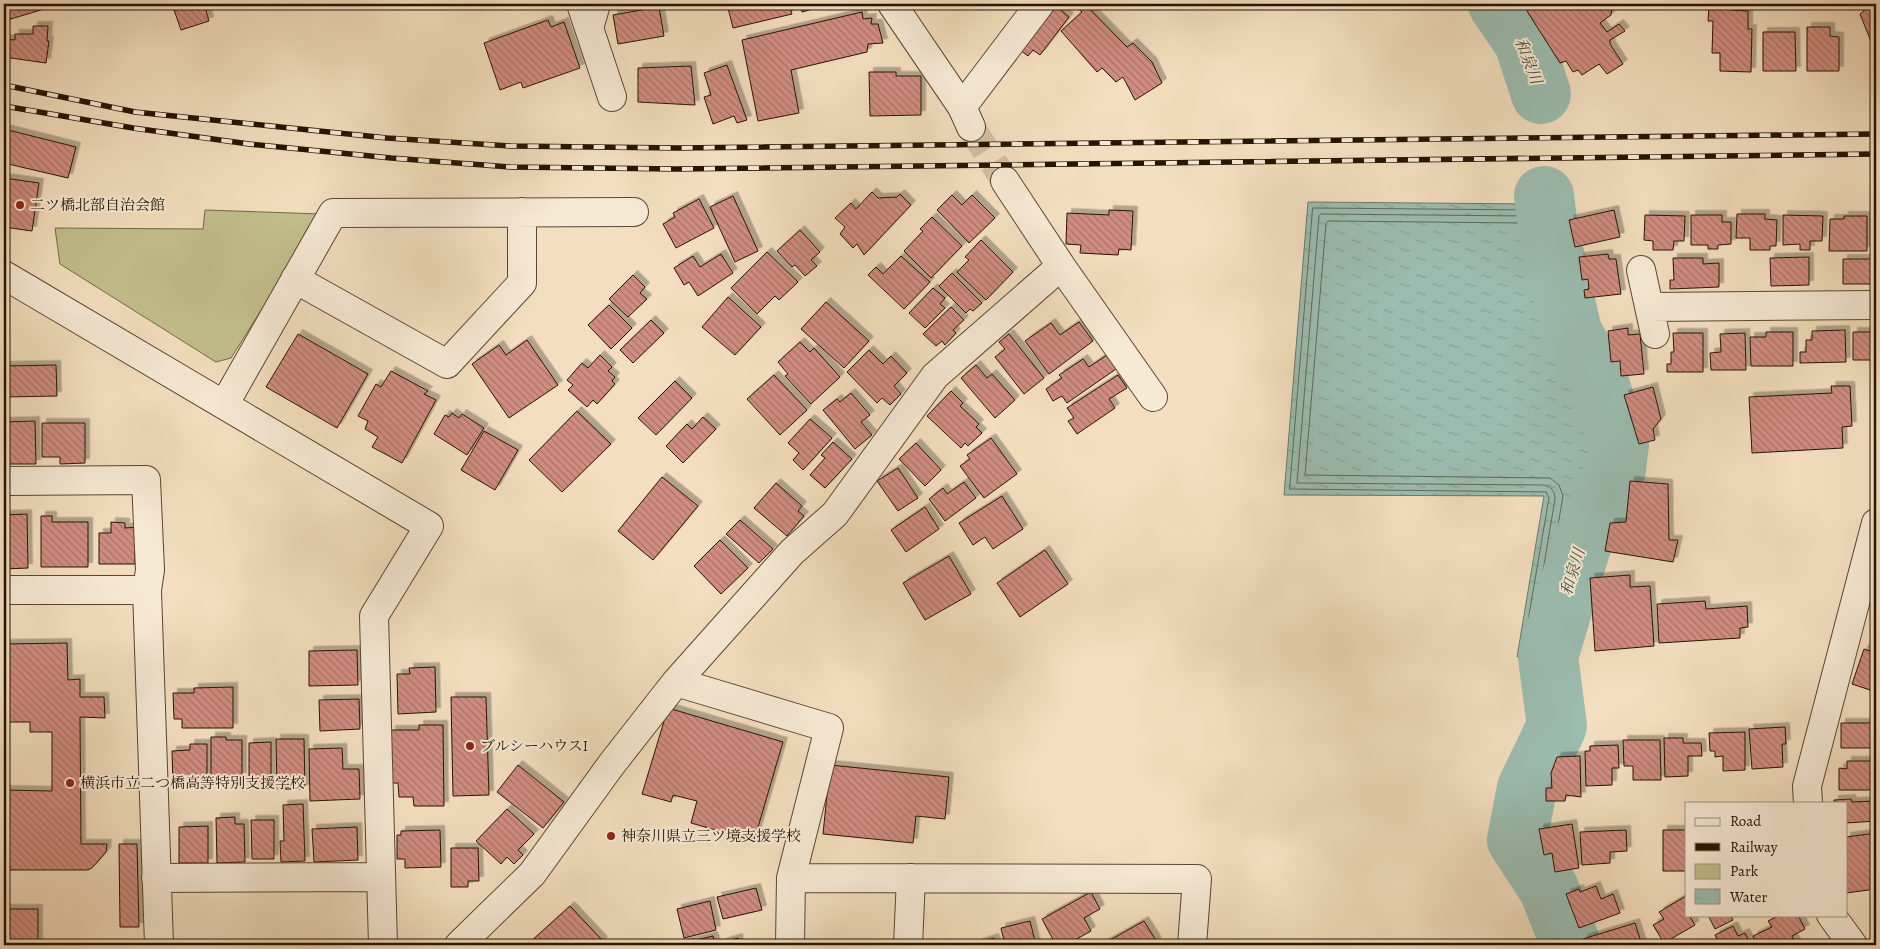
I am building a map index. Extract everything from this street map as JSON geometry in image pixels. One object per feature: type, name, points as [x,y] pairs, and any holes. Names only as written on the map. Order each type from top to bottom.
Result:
[{"type":"street","points":[[892,4],[967,117],[1040,4]]},
{"type":"street","points":[[589,12],[612,97]]},
{"type":"street","points":[[1005,181],[1061,266],[1154,397]]},
{"type":"street","points":[[295,279],[447,364],[522,283],[522,212]]},
{"type":"street","points":[[224,405],[333,213],[634,212]]},
{"type":"street","points":[[459,945],[532,874],[611,765],[676,682],[792,552],[835,514],[935,376],[1061,266]]},
{"type":"street","points":[[1641,270],[1655,334]]},
{"type":"street","points":[[4,275],[429,526],[374,616],[383,945]]},
{"type":"street","points":[[1649,307],[1876,305]]},
{"type":"street","points":[[4,481],[146,480],[150,570],[147,590],[159,945]]},
{"type":"street","points":[[1808,802],[1807,786],[1876,523]]},
{"type":"street","points":[[4,590],[147,590]]},
{"type":"street","points":[[676,682],[829,728],[791,878],[790,945]]},
{"type":"street","points":[[156,878],[380,877]]},
{"type":"street","points":[[791,878],[1197,879],[1192,945]]},
{"type":"street","points":[[908,945],[911,878]]},
{"type":"street","points":[[1833,916],[1853,945]]},
{"type":"green space","points":[[205,210],[322,214],[231,358],[216,362],[60,264],[55,228],[203,229]]},
{"type":"water","points":[[1308,202],[1535,204],[1604,417],[1612,466],[1599,510],[1581,546],[1548,657],[1517,657],[1544,496],[1284,495]]},
{"type":"building","points":[[4,4],[39,4],[41,10],[4,21]]},
{"type":"building","points":[[172,4],[204,4],[209,21],[181,30]]},
{"type":"building","points":[[727,4],[789,4],[792,14],[733,28]]},
{"type":"building","points":[[800,4],[830,4],[802,12]]},
{"type":"building","points":[[1087,4],[1127,47],[1133,43],[1152,62],[1162,83],[1135,100],[1123,77],[1116,82],[1102,68],[1097,72],[1061,31],[1082,12],[1074,5]]},
{"type":"building","points":[[1537,4],[1610,4],[1612,7],[1611,15],[1600,23],[1607,32],[1619,24],[1625,31],[1610,40],[1610,44],[1623,64],[1607,74],[1599,64],[1582,75],[1578,70],[1573,72],[1566,61],[1560,63],[1527,11]]},
{"type":"building","points":[[1862,4],[1876,4],[1876,54],[1860,14],[1864,11]]},
{"type":"building","points":[[1055,5],[1069,17],[1040,55],[1033,50],[1028,56],[1020,50]]},
{"type":"building","points":[[1709,6],[1731,6],[1731,10],[1748,11],[1748,29],[1752,29],[1751,72],[1720,71],[1720,53],[1712,53],[1713,21],[1708,21]]},
{"type":"building","points":[[659,7],[664,36],[618,44],[613,15]]},
{"type":"building","points":[[862,12],[863,19],[872,18],[871,24],[878,24],[883,43],[868,44],[867,52],[791,70],[799,113],[758,121],[742,40]]},
{"type":"building","points":[[548,20],[551,27],[564,22],[580,68],[523,88],[521,82],[500,90],[484,43]]},
{"type":"building","points":[[33,26],[48,26],[47,41],[49,41],[46,63],[4,57],[4,39],[15,40],[15,34],[33,34]]},
{"type":"building","points":[[1807,27],[1830,27],[1830,36],[1839,37],[1839,71],[1807,71]]},
{"type":"building","points":[[1763,32],[1795,32],[1796,71],[1763,71]]},
{"type":"building","points":[[727,65],[747,120],[737,123],[734,116],[713,124],[704,97],[711,95],[704,73]]},
{"type":"building","points":[[691,66],[695,105],[638,102],[638,68]]},
{"type":"building","points":[[869,72],[896,72],[896,76],[921,76],[921,115],[870,116]]},
{"type":"building","points":[[4,129],[76,147],[68,178],[4,163]]},
{"type":"building","name":"二ツ橋北部自治会館","points":[[4,178],[39,183],[32,231],[4,227]]},
{"type":"building","points":[[872,192],[878,198],[897,197],[900,194],[911,205],[864,255],[857,244],[853,248],[840,234],[845,227],[835,218],[851,203],[856,209]]},
{"type":"building","points":[[952,195],[962,205],[972,195],[995,218],[969,243],[937,210]]},
{"type":"building","points":[[733,196],[758,251],[735,262],[710,207]]},
{"type":"building","points":[[699,199],[714,228],[676,248],[663,224],[675,217],[673,213]]},
{"type":"building","points":[[1109,210],[1133,211],[1131,250],[1119,249],[1118,255],[1080,253],[1081,245],[1066,244],[1067,213],[1109,215]]},
{"type":"building","points":[[1614,210],[1620,237],[1575,247],[1569,220]]},
{"type":"building","points":[[1876,213],[1876,251],[1875,251]]},
{"type":"building","points":[[1737,214],[1765,214],[1765,219],[1777,220],[1776,246],[1770,246],[1770,250],[1750,250],[1750,238],[1736,238]]},
{"type":"building","points":[[1645,215],[1685,216],[1684,241],[1674,241],[1673,250],[1653,250],[1653,241],[1644,240]]},
{"type":"building","points":[[1691,215],[1722,215],[1722,222],[1731,222],[1731,244],[1718,245],[1718,249],[1708,249],[1708,245],[1691,245]]},
{"type":"building","points":[[1783,215],[1823,216],[1822,241],[1810,241],[1810,250],[1800,250],[1800,244],[1783,245]]},
{"type":"building","points":[[1844,216],[1867,216],[1867,251],[1829,251],[1830,219],[1844,219]]},
{"type":"building","points":[[932,217],[962,246],[931,278],[904,251],[923,231],[920,229]]},
{"type":"building","points":[[800,230],[820,252],[811,260],[817,266],[805,276],[795,265],[792,267],[777,251]]},
{"type":"building","points":[[981,240],[1013,272],[986,300],[957,272],[969,260],[965,257]]},
{"type":"building","points":[[767,252],[798,282],[779,300],[775,296],[757,314],[731,288]]},
{"type":"building","points":[[721,254],[733,273],[698,296],[689,282],[684,285],[674,268],[693,256],[700,267]]},
{"type":"building","points":[[1608,254],[1609,259],[1616,259],[1621,294],[1585,298],[1584,290],[1589,289],[1588,279],[1582,280],[1579,257]]},
{"type":"building","points":[[901,256],[930,282],[904,309],[868,275],[876,267],[883,274]]},
{"type":"building","points":[[1809,257],[1809,285],[1771,286],[1770,258]]},
{"type":"building","points":[[1673,258],[1703,258],[1703,264],[1719,263],[1719,287],[1670,289],[1670,280],[1674,280]]},
{"type":"building","points":[[1843,259],[1876,259],[1876,284],[1843,284]]},
{"type":"building","points":[[952,273],[982,303],[973,311],[970,309],[966,313],[939,286]]},
{"type":"building","points":[[633,275],[645,287],[640,293],[647,299],[628,317],[609,299]]},
{"type":"building","points":[[933,288],[945,298],[940,304],[945,308],[925,328],[909,313]]},
{"type":"building","points":[[728,297],[761,327],[735,355],[702,327]]},
{"type":"building","points":[[826,302],[869,341],[844,368],[801,329]]},
{"type":"building","points":[[609,305],[632,328],[611,349],[588,325]]},
{"type":"building","points":[[951,307],[964,320],[953,330],[956,333],[945,345],[942,341],[936,346],[923,334]]},
{"type":"building","points":[[651,320],[664,333],[633,363],[620,350]]},
{"type":"building","points":[[1079,322],[1093,341],[1049,374],[1025,341],[1051,323],[1060,335]]},
{"type":"building","points":[[1628,328],[1628,335],[1640,334],[1644,374],[1621,376],[1620,361],[1611,362],[1608,331]]},
{"type":"building","points":[[1845,330],[1846,362],[1800,363],[1800,352],[1806,352],[1806,340],[1812,340],[1812,331]]},
{"type":"building","points":[[1766,332],[1793,332],[1793,366],[1751,366],[1750,337],[1766,337]]},
{"type":"building","points":[[1853,332],[1876,332],[1876,360],[1853,360]]},
{"type":"building","points":[[1673,333],[1703,333],[1703,372],[1667,372],[1667,364],[1671,364],[1671,352],[1674,352]]},
{"type":"building","points":[[1745,333],[1746,370],[1711,370],[1710,353],[1721,352],[1720,334]]},
{"type":"building","points":[[298,334],[368,374],[337,428],[266,387]]},
{"type":"building","points":[[1009,334],[1044,378],[1024,394],[995,357],[1005,349],[999,342]]},
{"type":"building","points":[[527,340],[558,385],[509,418],[472,364],[499,345],[506,355]]},
{"type":"building","points":[[800,342],[810,352],[814,348],[840,377],[811,404],[785,376],[788,374],[778,362]]},
{"type":"building","points":[[869,350],[883,364],[891,356],[907,373],[894,386],[901,394],[890,405],[882,398],[877,403],[847,372]]},
{"type":"building","points":[[600,355],[612,367],[608,371],[615,377],[612,381],[615,384],[597,404],[593,400],[587,407],[568,390],[573,385],[567,380],[582,363],[588,368]]},
{"type":"building","points":[[1107,355],[1116,369],[1067,403],[1062,396],[1053,401],[1046,389],[1062,378],[1059,375],[1083,359],[1089,367]]},
{"type":"building","points":[[56,365],[57,396],[4,397],[4,366]]},
{"type":"building","points":[[976,365],[987,378],[992,374],[1015,400],[995,418],[961,378]]},
{"type":"building","points":[[391,371],[428,391],[424,394],[436,400],[402,463],[372,447],[378,437],[365,429],[368,421],[358,416],[376,384],[381,387]]},
{"type":"building","points":[[774,375],[807,410],[780,435],[747,399]]},
{"type":"building","points":[[1118,375],[1127,388],[1109,399],[1115,408],[1077,434],[1068,421],[1074,418],[1067,408]]},
{"type":"building","points":[[675,381],[692,398],[656,435],[638,418]]},
{"type":"building","points":[[1831,386],[1850,386],[1852,426],[1842,427],[1843,448],[1752,453],[1749,397],[1832,393]]},
{"type":"building","points":[[1653,387],[1661,419],[1653,429],[1655,440],[1639,444],[1624,395]]},
{"type":"building","points":[[951,391],[963,403],[960,406],[979,424],[976,427],[982,433],[968,446],[965,443],[961,448],[927,416]]},
{"type":"building","points":[[851,393],[870,415],[861,422],[872,435],[855,449],[823,410],[837,399],[840,402]]},
{"type":"building","points":[[577,411],[611,444],[562,492],[529,460]]},
{"type":"building","points":[[452,413],[459,418],[462,414],[484,428],[467,455],[434,434],[445,415],[449,417]]},
{"type":"building","points":[[703,417],[716,429],[683,463],[666,446],[687,424],[692,429]]},
{"type":"building","points":[[810,419],[832,438],[803,470],[793,460],[799,453],[788,443]]},
{"type":"building","points":[[35,421],[36,464],[4,464],[4,422]]},
{"type":"building","points":[[42,423],[85,423],[85,463],[60,464],[60,457],[42,457]]},
{"type":"building","points":[[484,431],[518,450],[495,490],[461,470]]},
{"type":"building","points":[[991,438],[1017,474],[984,498],[960,466],[970,459],[967,455]]},
{"type":"building","points":[[833,442],[852,459],[825,488],[810,475],[825,458],[821,455]]},
{"type":"building","points":[[916,443],[941,470],[925,486],[899,459]]},
{"type":"building","points":[[898,468],[918,498],[898,511],[877,481]]},
{"type":"building","points":[[662,477],[698,506],[653,560],[618,531]]},
{"type":"building","points":[[1630,481],[1668,484],[1669,540],[1678,540],[1673,562],[1605,551],[1610,523],[1626,522]]},
{"type":"building","points":[[964,482],[976,498],[945,521],[929,499],[943,488],[947,494]]},
{"type":"building","points":[[776,483],[802,506],[798,511],[804,516],[787,536],[754,508]]},
{"type":"building","points":[[1002,496],[1023,529],[993,549],[985,537],[973,545],[959,523]]},
{"type":"building","points":[[925,507],[939,529],[906,552],[891,530]]},
{"type":"building","points":[[27,514],[28,568],[4,569],[4,515]]},
{"type":"building","points":[[41,516],[52,516],[52,522],[88,522],[88,567],[41,567]]},
{"type":"building","points":[[740,520],[773,549],[759,563],[726,534]]},
{"type":"building","points":[[111,522],[125,523],[125,528],[140,527],[140,547],[135,547],[135,564],[99,564],[99,533],[111,533]]},
{"type":"building","points":[[720,540],[748,568],[721,594],[694,566]]},
{"type":"building","points":[[1045,550],[1068,584],[1020,617],[997,583]]},
{"type":"building","points":[[949,556],[971,594],[925,620],[903,583]]},
{"type":"building","points":[[1630,575],[1630,587],[1650,586],[1654,646],[1595,651],[1590,578]]},
{"type":"building","points":[[1705,601],[1706,609],[1747,606],[1748,627],[1740,628],[1740,638],[1659,643],[1657,604]]},
{"type":"building","points":[[67,643],[68,680],[80,679],[80,697],[104,697],[105,718],[80,717],[81,844],[107,844],[106,852],[88,870],[4,870],[4,790],[52,791],[52,732],[30,732],[30,722],[4,722],[4,644]]},
{"type":"building","points":[[1864,649],[1876,653],[1876,692],[1852,684]]},
{"type":"building","points":[[357,650],[358,685],[309,686],[309,651]]},
{"type":"building","points":[[435,667],[436,712],[398,714],[397,674],[410,674],[409,668]]},
{"type":"building","points":[[233,687],[233,728],[182,728],[182,719],[174,719],[173,693],[194,693],[194,688]]},
{"type":"building","name":"ブルシーハウスI","points":[[451,697],[486,697],[489,795],[453,796]]},
{"type":"building","points":[[359,699],[360,729],[320,731],[319,700]]},
{"type":"building","points":[[668,708],[783,742],[754,841],[691,823],[697,801],[673,795],[671,802],[642,794]]},
{"type":"building","points":[[1841,723],[1876,723],[1876,748],[1841,748]]},
{"type":"building","points":[[419,725],[443,725],[444,806],[414,806],[413,797],[399,797],[398,783],[392,783],[391,730],[419,730]]},
{"type":"building","points":[[1785,727],[1786,744],[1782,744],[1783,767],[1752,769],[1749,729]]},
{"type":"building","points":[[1745,732],[1745,770],[1723,771],[1723,756],[1715,757],[1715,751],[1710,751],[1709,733]]},
{"type":"building","points":[[211,737],[226,737],[226,740],[242,740],[242,777],[211,777]]},
{"type":"building","points":[[1664,738],[1683,738],[1683,743],[1701,743],[1702,756],[1688,756],[1688,776],[1665,777]]},
{"type":"building","points":[[276,739],[304,739],[305,789],[277,789]]},
{"type":"building","points":[[1623,740],[1660,740],[1661,780],[1633,780],[1633,766],[1624,766]]},
{"type":"building","points":[[271,742],[271,782],[249,782],[249,743]]},
{"type":"building","points":[[190,744],[207,744],[207,788],[173,788],[172,751],[190,750]]},
{"type":"building","points":[[1618,745],[1619,768],[1612,768],[1612,785],[1586,786],[1585,751],[1590,751],[1590,746]]},
{"type":"building","points":[[342,748],[343,769],[359,769],[360,799],[310,801],[309,749]]},
{"type":"building","points":[[1580,756],[1581,797],[1566,795],[1565,801],[1546,801],[1546,788],[1552,788],[1551,773],[1557,757]]},
{"type":"building","points":[[1847,761],[1876,761],[1876,790],[1839,790],[1839,768],[1847,769]]},
{"type":"building","points":[[518,765],[564,802],[543,828],[497,792]]},
{"type":"building","points":[[830,765],[949,777],[945,819],[916,816],[913,843],[823,834]]},
{"type":"building","points":[[1851,799],[1852,802],[1876,801],[1876,821],[1848,823],[1848,802],[1834,802],[1834,800]]},
{"type":"building","points":[[303,804],[305,861],[281,862],[280,841],[284,841],[283,805]]},
{"type":"building","points":[[507,809],[534,834],[518,850],[523,855],[514,864],[507,857],[501,864],[476,841]]},
{"type":"building","points":[[235,817],[235,824],[244,824],[245,862],[217,863],[216,818]]},
{"type":"building","points":[[251,820],[274,820],[274,859],[252,859]]},
{"type":"building","points":[[1572,824],[1579,868],[1555,872],[1552,853],[1544,855],[1539,829]]},
{"type":"building","points":[[208,826],[208,863],[179,863],[179,827]]},
{"type":"building","points":[[357,827],[358,860],[314,862],[312,829]]},
{"type":"building","points":[[440,830],[441,867],[405,868],[405,859],[397,859],[397,835],[401,835],[401,831]]},
{"type":"building","points":[[1626,830],[1627,851],[1610,852],[1610,863],[1582,865],[1580,832]]},
{"type":"building","points":[[1663,830],[1685,830],[1685,871],[1663,871]]},
{"type":"building","points":[[1876,833],[1876,889],[1848,893],[1848,837]]},
{"type":"building","points":[[119,844],[137,844],[139,927],[120,927]]},
{"type":"building","points":[[451,848],[478,848],[479,881],[468,881],[468,887],[451,887]]},
{"type":"building","points":[[1596,886],[1601,899],[1613,894],[1620,913],[1579,928],[1566,894],[1579,889],[1580,892]]},
{"type":"building","points":[[756,888],[762,910],[723,919],[717,897]]},
{"type":"building","points":[[1091,892],[1100,909],[1084,918],[1091,931],[1066,945],[1056,945],[1042,919]]},
{"type":"building","points":[[1685,897],[1685,916],[1692,916],[1690,917],[1695,925],[1664,943],[1653,925],[1664,919],[1659,912]]},
{"type":"building","points":[[710,901],[716,930],[684,938],[677,909]]},
{"type":"building","points":[[570,906],[603,941],[599,945],[527,945]]},
{"type":"building","points":[[4,909],[38,909],[38,945],[4,945]]},
{"type":"building","points":[[1708,916],[1731,916],[1733,920],[1715,929]]},
{"type":"building","points":[[1778,916],[1798,916],[1805,929],[1792,936],[1797,945],[1757,945],[1753,936],[1772,927],[1768,921]]},
{"type":"building","points":[[1030,921],[1036,945],[1005,945],[1001,928]]},
{"type":"building","points":[[1144,921],[1157,942],[1151,945],[1101,945]]},
{"type":"building","points":[[1635,923],[1642,945],[1584,945],[1583,939]]},
{"type":"building","points":[[1733,926],[1738,936],[1745,933],[1751,945],[1720,945],[1715,935]]},
{"type":"building","points":[[713,936],[716,945],[685,945],[684,943]]},
{"type":"building","points":[[738,938],[739,945],[721,945],[721,943]]},
{"type":"building","points":[[994,938],[997,945],[979,945],[978,943]]},
{"type":"waterway","name":"和泉川","points":[[1498,4],[1524,42],[1541,94]]},
{"type":"waterway","name":"和泉川","points":[[1544,196],[1548,228],[1572,332],[1597,377],[1619,444],[1616,469],[1581,546],[1548,657],[1557,726],[1527,788],[1517,840],[1549,889],[1571,945]]},
{"type":"tunnel","points":[[971,127],[1005,181]]},
{"type":"railway","points":[[4,85],[135,112],[387,138],[511,146],[678,148],[1876,134]]},
{"type":"railway","points":[[4,106],[133,128],[249,144],[510,167],[676,169],[1876,154]]},
{"type":"place","name":"二ツ橋北部自治会館","points":[[20,205]]},
{"type":"place","name":"ブルシーハウスI","points":[[470,746]]},
{"type":"place","name":"横浜市立二つ橋高等特別支援学校","points":[[70,783]]},
{"type":"place","name":"神奈川県立三ツ境支援学校","points":[[611,836]]}]
